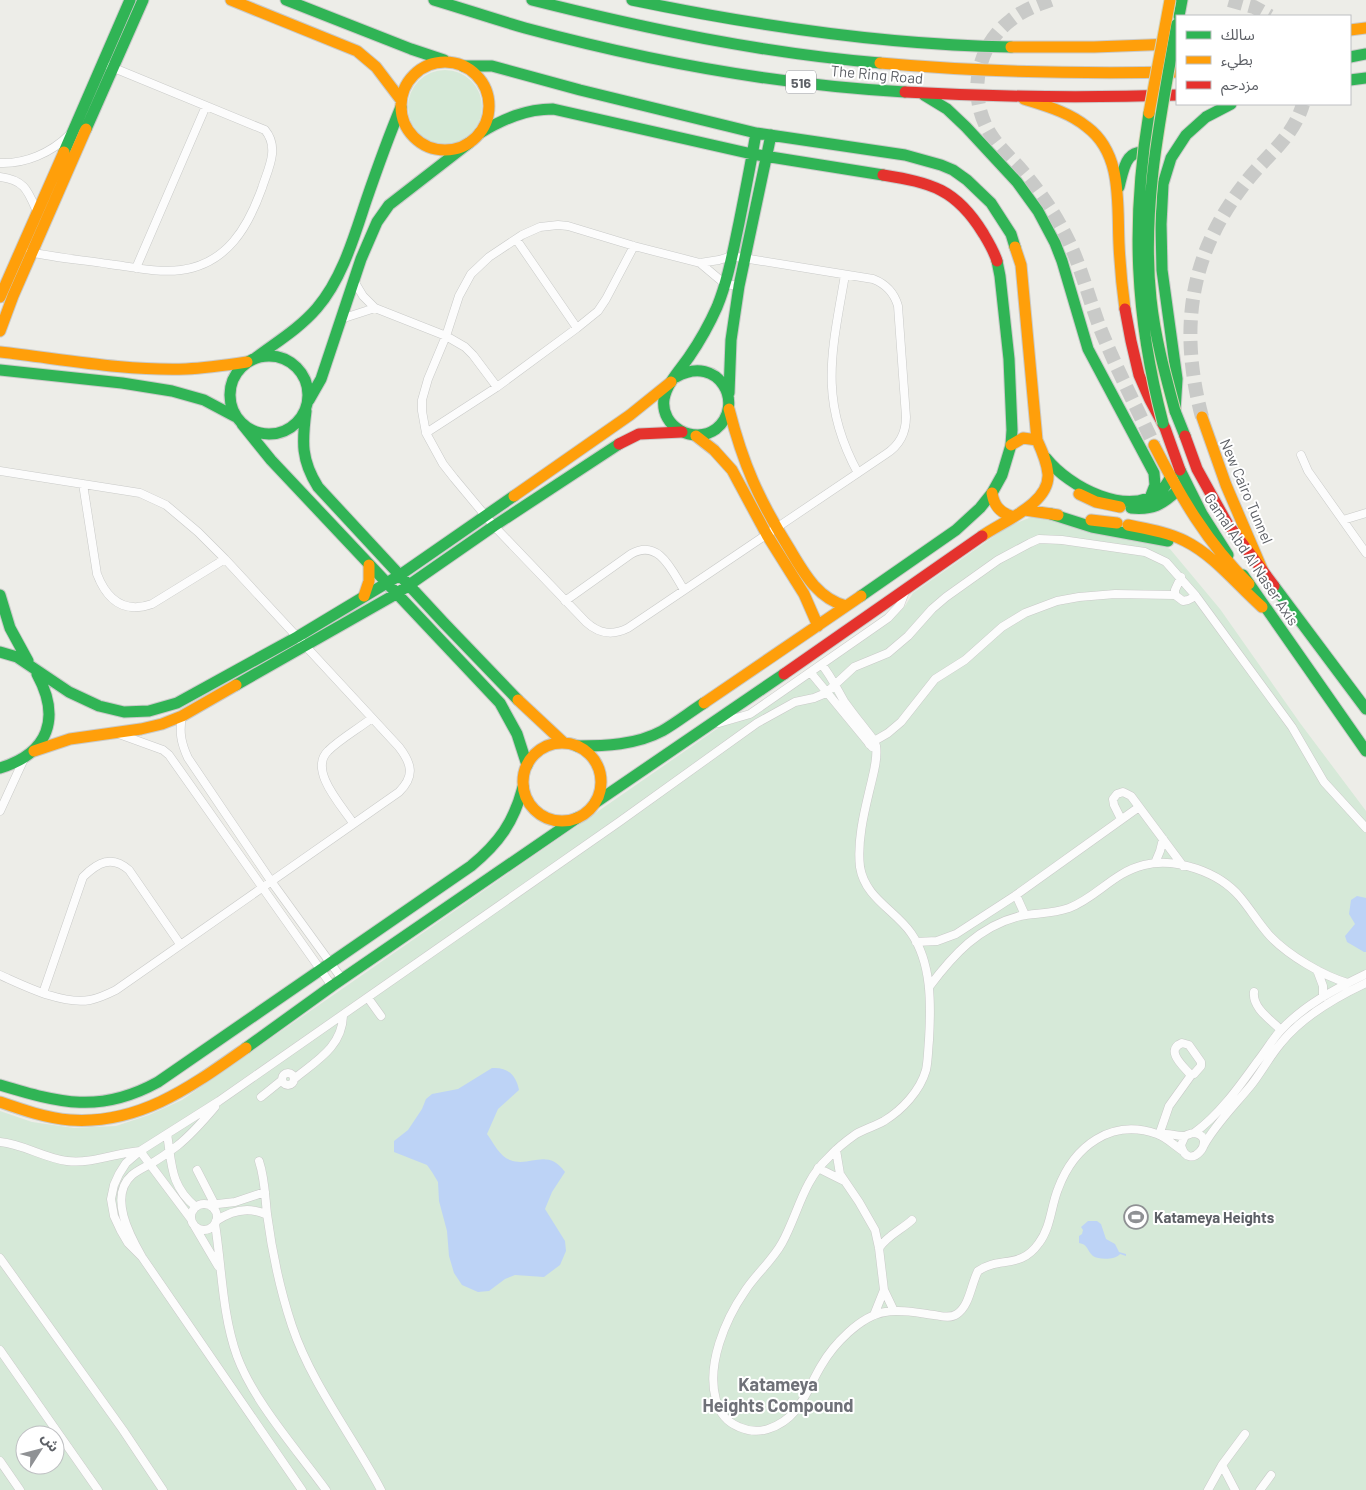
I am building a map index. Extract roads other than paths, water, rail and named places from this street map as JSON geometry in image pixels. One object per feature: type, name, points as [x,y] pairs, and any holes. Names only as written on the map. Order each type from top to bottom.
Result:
[{"type":"main road","points":[[0,331],[108,65],[130,0]]},
{"type":"main road","points":[[0,298],[74,130],[143,0]]},
{"type":"main road","points":[[231,0],[357,50],[379,67],[401,103],[403,120],[409,132],[430,148],[443,150],[457,149],[469,143]]},
{"type":"main road","points":[[286,0],[411,49],[463,66],[492,66],[580,90],[756,133],[905,155],[953,170],[980,191],[1011,234],[1021,265],[1037,440],[1046,458],[1067,484],[1084,497],[1103,504],[1147,509],[1164,503],[1178,490]]},
{"type":"main road","name":"The Ring Road","points":[[532,0],[686,36],[760,49],[844,60],[948,70],[1023,74],[1176,72]]},
{"type":"main road","points":[[632,0],[778,26],[910,42],[1029,48],[1176,44]]},
{"type":"main road","points":[[1164,423],[1150,367],[1142,321],[1137,228],[1145,142],[1170,0]]},
{"type":"main road","points":[[1179,15],[1182,0]]},
{"type":"main road","name":"The Ring Road","points":[[438,1],[565,38],[680,63],[799,82],[918,93],[1017,97],[1176,95]]},
{"type":"main road","points":[[1351,30],[1366,28]]},
{"type":"main road","points":[[1175,411],[1162,361],[1155,322],[1148,237],[1156,144],[1176,30]]},
{"type":"main road","points":[[1351,57],[1366,54]]},
{"type":"main road","points":[[448,62],[432,64],[417,71],[406,84],[401,103],[341,270],[318,307],[291,332],[240,369],[230,388],[230,399],[232,409],[263,451],[386,584],[500,703],[517,734],[527,765]]},
{"type":"main road","points":[[463,66],[474,73],[483,83],[488,95],[489,108],[486,122],[480,133]]},
{"type":"main road","points":[[1351,80],[1366,78]]},
{"type":"main road","points":[[918,93],[937,101],[961,120],[1015,178],[1042,218],[1062,262],[1078,322],[1088,349],[1103,381],[1154,473],[1155,485],[1150,498]]},
{"type":"main road","name":"Gamal Abd Al Naser Axis","points":[[1017,97],[1072,116],[1094,132],[1104,146],[1112,162],[1117,194],[1120,265],[1128,327],[1143,387],[1152,406],[1164,423],[1180,468],[1195,501],[1216,536],[1366,751]]},
{"type":"main road","name":"Gamal Abd Al Naser Axis","points":[[1229,105],[1206,117],[1186,135],[1171,158],[1163,184],[1161,224],[1162,270],[1176,368],[1177,390],[1175,411],[1191,456],[1216,505],[1265,576],[1366,709]]},
{"type":"main road","points":[[0,370],[165,389],[203,399],[240,421],[251,430],[261,434],[272,435],[283,432],[300,420],[321,379],[367,243],[376,222],[389,205],[480,133],[520,113],[541,108],[553,109],[752,154],[902,178],[933,187],[954,199],[965,208],[991,244],[995,253],[1000,276],[1009,359],[1011,445],[1002,475],[992,493],[980,508],[956,530],[662,732],[648,738],[618,745],[577,746],[564,743],[542,748],[533,756],[524,772],[520,799],[511,822],[488,852],[448,884],[319,969],[185,1064],[144,1090],[103,1102],[80,1104],[38,1097],[0,1085]]},
{"type":"main road","points":[[682,432],[673,425],[666,415],[664,404],[665,392],[709,324],[725,284],[756,133]]},
{"type":"main road","points":[[771,135],[739,286],[731,340],[729,410],[750,478],[771,532],[819,593],[831,602],[846,606]]},
{"type":"main road","points":[[1117,194],[1126,162],[1130,156],[1137,152],[1149,152],[1156,157],[1160,164],[1163,184]]},
{"type":"main road","points":[[991,244],[1011,234]]},
{"type":"main road","points":[[353,238],[367,243]]},
{"type":"main road","points":[[0,352],[77,362],[169,370],[210,369],[251,361],[265,356],[277,357],[288,361],[304,377],[308,388],[303,438],[304,454],[307,468],[314,480],[408,585],[500,683],[564,743]]},
{"type":"main road","points":[[1009,359],[1029,358]]},
{"type":"main road","points":[[0,652],[17,657],[69,692],[99,706],[124,712],[149,711],[187,699],[297,637],[400,575],[630,415],[674,379],[692,370],[708,372],[718,378],[725,387],[729,397]]},
{"type":"main road","points":[[696,436],[707,434],[717,429],[725,420],[729,410]]},
{"type":"main road","name":"New Cairo Tunnel","points":[[1202,417],[1226,485],[1265,576]]},
{"type":"main road","points":[[34,751],[70,739],[162,724],[182,716],[396,594],[494,526],[629,438],[649,433],[682,432],[696,436],[714,450],[732,470],[771,532],[804,594],[818,626]]},
{"type":"main road","points":[[1011,445],[1023,438],[1037,440]]},
{"type":"main road","points":[[1154,444],[1178,490],[1210,542],[1228,564],[1249,584]]},
{"type":"main road","points":[[0,1102],[36,1114],[72,1121],[91,1120],[153,1105],[172,1098],[194,1085],[342,979],[587,812],[595,803],[712,725],[1011,516],[1035,504],[1042,495],[1047,483],[1046,458]]},
{"type":"main road","points":[[1059,472],[1078,486],[1100,495],[1133,501],[1150,498],[1161,491],[1171,477]]},
{"type":"main road","points":[[992,493],[992,499],[997,508],[1011,516]]},
{"type":"main road","points":[[1025,510],[1123,524],[1168,534],[1186,542],[1203,553],[1268,611]]},
{"type":"main road","points":[[1051,514],[1092,527],[1172,542],[1203,553]]},
{"type":"main road","points":[[364,596],[369,581],[369,565]]},
{"type":"main road","points":[[0,595],[12,633],[45,685],[50,702],[50,720],[44,737],[34,751],[23,760],[9,767],[0,768]]},
{"type":"main road","points":[[577,746],[587,752],[594,760],[599,771],[600,787],[595,803]]},
{"type":"main road","points":[[523,787],[531,806],[543,816],[557,821],[568,821],[578,818]]},
{"type":"street","points":[[20,250],[136,268],[161,271],[180,270],[196,267],[221,253],[236,239],[253,212],[272,157],[273,146],[269,135],[260,127],[108,65]]},
{"type":"street","points":[[136,268],[206,106]]},
{"type":"street","points":[[0,163],[23,161],[40,155],[56,146],[74,130]]},
{"type":"street","points":[[0,177],[16,180],[24,186],[37,212]]},
{"type":"street","points":[[568,226],[700,263],[732,256],[746,259],[879,281],[890,288],[896,300],[906,417],[905,432],[898,445],[892,450],[628,628],[614,633],[598,631],[592,628],[565,601],[494,526],[443,464],[426,433],[422,411],[424,389],[446,336],[459,296],[471,274],[489,257],[531,230],[540,227],[568,226]]},
{"type":"street","points":[[516,239],[577,328]]},
{"type":"street","points":[[426,433],[497,387],[598,311],[606,300],[634,246]]},
{"type":"street","points":[[700,263],[725,284],[739,286]]},
{"type":"street","points":[[846,275],[833,348],[831,375],[835,414],[840,435],[858,473]]},
{"type":"street","points":[[354,281],[363,296],[375,308],[446,336],[465,347],[497,387]]},
{"type":"street","points":[[341,319],[375,308]]},
{"type":"street","points":[[1301,455],[1306,468],[1366,553]]},
{"type":"street","points":[[0,472],[115,488],[151,497],[179,514],[225,559],[404,754],[408,761],[409,778],[399,792],[132,979],[104,995],[80,1000],[43,993],[0,975]]},
{"type":"street","points":[[83,484],[97,574],[105,591],[127,608],[152,604],[225,559]]},
{"type":"street","points":[[1343,520],[1366,513]]},
{"type":"street","points":[[142,1257],[128,1243],[120,1231],[114,1216],[111,1199],[119,1174],[126,1163],[140,1151],[219,1102],[757,723],[795,702],[826,693],[854,667],[878,658],[896,647],[932,609],[962,585],[1022,546],[1040,540],[1062,540],[1145,552],[1166,562],[1196,596],[1292,727],[1324,782],[1366,828]]},
{"type":"street","points":[[565,601],[631,554],[643,550],[649,550],[660,555],[684,590]]},
{"type":"street","points":[[1175,596],[1175,590],[1181,577]]},
{"type":"street","points":[[712,725],[750,714],[822,664],[894,612],[900,605],[906,589]]},
{"type":"street","points":[[872,742],[902,722],[935,679],[965,660],[993,635],[1025,613],[1057,601],[1079,597],[1115,594],[1175,596],[1183,601],[1190,600],[1196,596]]},
{"type":"street","points":[[822,664],[876,749],[863,821],[860,860],[862,872],[866,884],[873,895],[904,925],[916,942],[922,957],[929,987],[928,1055],[926,1070],[919,1086],[909,1100],[886,1119],[858,1134],[836,1150],[818,1168],[802,1196],[783,1241],[745,1292],[716,1352],[713,1382],[718,1408],[733,1425],[748,1430],[765,1430],[787,1420],[797,1410],[830,1352],[846,1335],[874,1316],[894,1311],[951,1317],[958,1314],[963,1309],[978,1271],[993,1264],[1011,1262],[1022,1258],[1040,1243],[1047,1228],[1060,1183],[1071,1165],[1089,1144],[1104,1134],[1122,1130],[1142,1130],[1159,1135],[1189,1156],[1195,1156],[1202,1151],[1204,1144],[1215,1128],[1254,1081],[1282,1041],[1326,1005],[1366,983]]},
{"type":"street","points":[[810,672],[826,693],[872,742]]},
{"type":"street","points":[[182,716],[180,727],[182,746],[188,758],[271,881],[342,979]]},
{"type":"street","points":[[353,823],[323,776],[322,760],[327,751],[372,718]]},
{"type":"street","points":[[116,733],[162,750],[169,755],[216,819],[332,986]]},
{"type":"street","points":[[0,811],[23,760]]},
{"type":"street","points":[[1122,819],[1113,802],[1113,798],[1123,792],[1129,794],[1183,866]]},
{"type":"street","points":[[916,942],[930,942],[949,938],[1016,895],[1139,807]]},
{"type":"street","points":[[216,819],[225,813]]},
{"type":"street","points":[[1156,863],[1163,838]]},
{"type":"street","points":[[43,993],[83,877],[98,866],[110,861],[119,863],[129,870],[180,944]]},
{"type":"street","points":[[929,987],[964,946],[975,937],[1010,919],[1026,915],[1052,913],[1071,908],[1123,873],[1142,865],[1156,863],[1196,869],[1227,884],[1240,896],[1270,936],[1328,977],[1348,983]]},
{"type":"street","points":[[1016,895],[1026,915]]},
{"type":"street","points":[[1318,970],[1323,986],[1323,996]]},
{"type":"street","points":[[1159,1135],[1169,1133],[1185,1136],[1194,1133],[1234,1093],[1281,1030],[1323,996],[1366,974]]},
{"type":"street","points":[[1254,992],[1254,1000],[1257,1006],[1281,1030]]},
{"type":"street","points":[[368,998],[382,1016]]},
{"type":"street","points":[[261,1096],[282,1080],[284,1084],[293,1083],[294,1079],[332,1047],[341,1029],[342,1016]]},
{"type":"street","points":[[1159,1135],[1171,1102],[1192,1074]]},
{"type":"street","points":[[219,1102],[187,1137],[127,1180],[122,1195],[122,1205],[129,1233],[142,1257],[302,1490]]},
{"type":"street","points":[[1194,1133],[1201,1137],[1204,1144]]},
{"type":"street","points":[[167,1134],[176,1184],[185,1198],[196,1208]]},
{"type":"street","points":[[1183,1151],[1181,1145],[1185,1136]]},
{"type":"street","points":[[0,1142],[12,1144],[48,1157],[73,1162],[96,1160],[140,1151]]},
{"type":"street","points":[[836,1150],[838,1168],[875,1230],[884,1290],[894,1311]]},
{"type":"street","points":[[140,1151],[191,1219],[220,1270]]},
{"type":"street","points":[[259,1162],[263,1172],[267,1215],[284,1297],[299,1344],[321,1387],[381,1490]]},
{"type":"street","points":[[818,1168],[844,1180]]},
{"type":"street","points":[[197,1170],[214,1210],[220,1270],[231,1334],[242,1367],[257,1397],[326,1490]]},
{"type":"street","points":[[191,1219],[191,1214],[203,1204],[212,1205],[245,1200],[265,1192]]},
{"type":"street","points":[[195,1227],[208,1230],[228,1214],[240,1210],[251,1209],[267,1215]]},
{"type":"street","points":[[879,1248],[890,1235],[902,1229],[912,1220]]},
{"type":"street","points":[[875,1230],[890,1235]]},
{"type":"street","points":[[0,1258],[123,1430],[163,1490]]},
{"type":"street","points":[[874,1316],[884,1290]]},
{"type":"street","points":[[0,1350],[98,1490]]},
{"type":"street","points":[[1208,1490],[1222,1466],[1245,1434]]},
{"type":"street","points":[[0,1461],[20,1490]]},
{"type":"street","points":[[1222,1466],[1235,1490]]},
{"type":"street","points":[[1260,1490],[1271,1475]]},
{"type":"water","points":[[1357,896],[1366,898],[1366,952],[1347,942],[1345,936],[1355,924],[1349,914],[1351,900]]},
{"type":"water","points":[[492,1068],[503,1069],[510,1073],[516,1080],[519,1090],[498,1109],[487,1134],[500,1153],[510,1160],[524,1162],[545,1159],[552,1161],[565,1172],[552,1192],[545,1209],[565,1241],[566,1251],[560,1265],[544,1277],[515,1275],[505,1279],[489,1291],[478,1292],[462,1285],[454,1273],[449,1256],[447,1231],[439,1201],[438,1182],[427,1165],[394,1152],[394,1141],[408,1130],[422,1109],[426,1099],[432,1094],[458,1089]]},
{"type":"water","points":[[1088,1221],[1097,1221],[1101,1224],[1106,1239],[1115,1244],[1119,1252],[1126,1254],[1126,1256],[1120,1254],[1107,1259],[1093,1256],[1086,1246],[1079,1243],[1079,1236],[1083,1230],[1081,1227]]},
{"type":"tunnel","points":[[1051,0],[1016,16],[999,31],[989,44],[979,74],[977,89],[979,105],[983,121],[991,135],[1036,188],[1054,214],[1069,242],[1106,343],[1154,445]]},
{"type":"tunnel","points":[[1229,0],[1254,7],[1268,15]]},
{"type":"tunnel","points":[[1202,417],[1191,351],[1191,320],[1194,290],[1202,261],[1214,232],[1230,205],[1250,177],[1288,134],[1303,105]]},
{"type":"place","name":"Katameya Heights","points":[[1136,1217]]},
{"type":"district","name":"Katameya Heights Compound","points":[[778,1394]]}]
